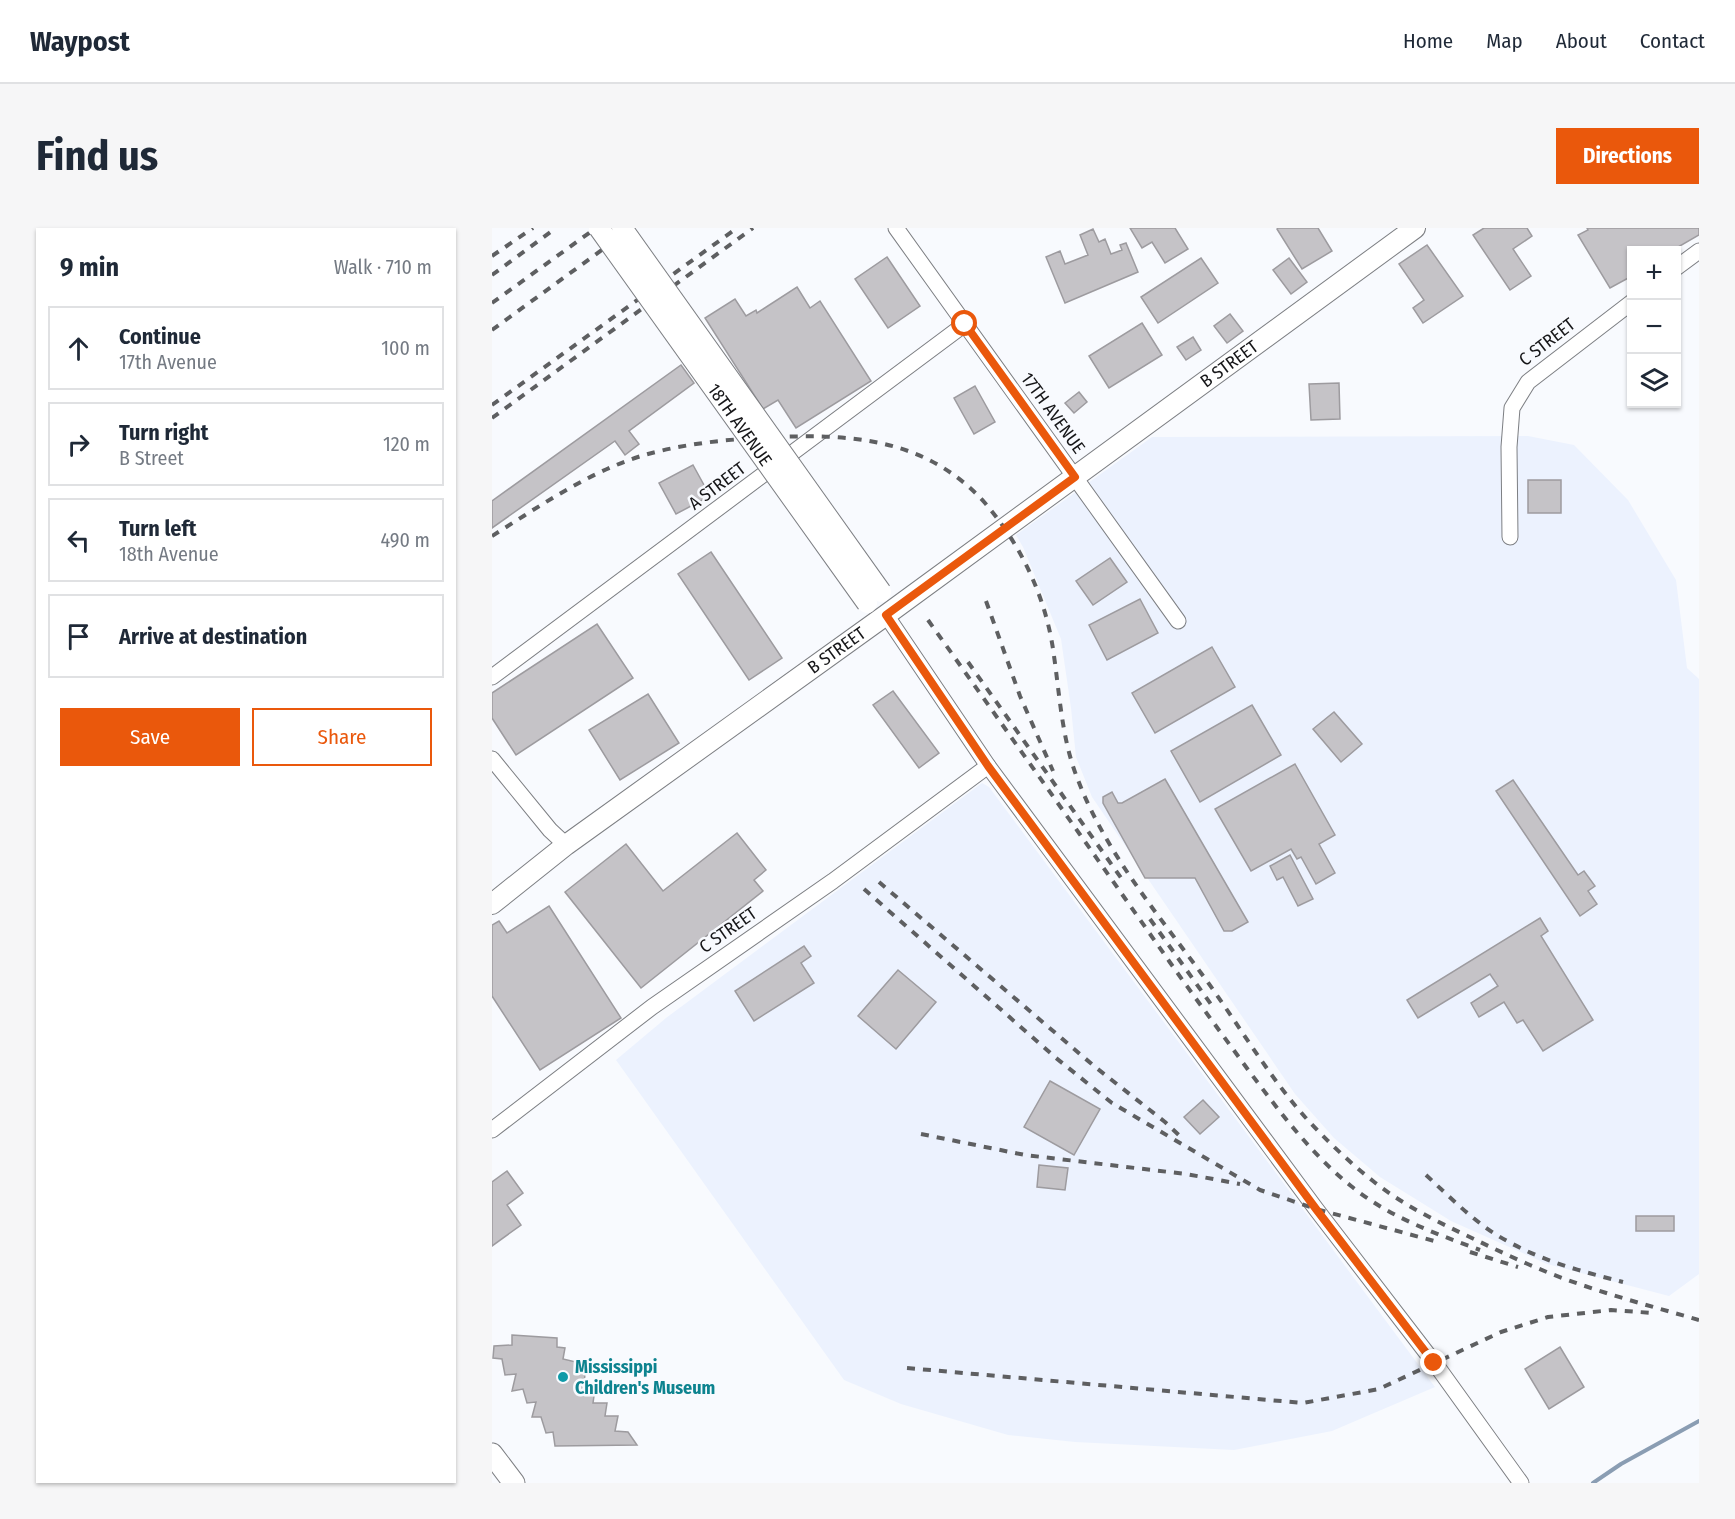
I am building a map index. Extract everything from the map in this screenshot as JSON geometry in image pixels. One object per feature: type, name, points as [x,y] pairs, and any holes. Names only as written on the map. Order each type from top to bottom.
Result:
[{"type":"main road","points":[[492,1454],[514,1483]]},
{"type":"street","name":"18TH AVENUE","points":[[599,228],[874,598],[988,766],[1309,1199],[1439,1369],[1519,1481]]},
{"type":"street","points":[[622,228],[874,598]]},
{"type":"street","name":"17TH AVENUE","points":[[896,228],[1178,621]]},
{"type":"street","name":"B STREET","points":[[492,904],[566,845],[886,615],[1415,228]]},
{"type":"street","points":[[1681,265],[1699,251]]},
{"type":"street","name":"C STREET","points":[[1510,537],[1509,447],[1512,408],[1528,381],[1627,306]]},
{"type":"street","name":"A STREET","points":[[492,677],[965,324]]},
{"type":"street","points":[[492,759],[550,830],[566,845]]},
{"type":"street","name":"C STREET","points":[[492,1130],[652,1007],[833,881],[988,766]]},
{"type":"shaded area","points":[[1528,436],[1574,445],[1628,500],[1676,580],[1687,668],[1699,679],[1699,1274],[1669,1296],[1547,1264],[1451,1221],[1380,1177],[1334,1138],[1295,1094],[1092,797],[1076,757],[1061,639],[1016,535],[1152,437]]},
{"type":"shaded area","points":[[982,783],[989,787],[1435,1387],[1332,1431],[1234,1450],[1075,1442],[1008,1435],[901,1404],[844,1380],[616,1060],[666,1018]]},
{"type":"building","points":[[1130,228],[1175,228],[1188,249],[1165,263],[1152,242],[1142,248]]},
{"type":"building","points":[[1278,228],[1318,228],[1332,251],[1302,269]]},
{"type":"building","points":[[1484,228],[1527,228],[1532,236],[1513,249],[1531,276],[1510,290],[1473,235]]},
{"type":"building","points":[[1587,228],[1699,228],[1699,235],[1680,246],[1627,246],[1627,279],[1610,288],[1578,235],[1588,230]]},
{"type":"building","points":[[1093,229],[1099,242],[1105,239],[1111,254],[1122,250],[1120,245],[1126,243],[1138,272],[1065,303],[1046,257],[1060,251],[1065,264],[1088,255],[1080,235]]},
{"type":"building","points":[[1427,245],[1463,296],[1423,323],[1413,308],[1424,300],[1399,264]]},
{"type":"building","points":[[887,257],[920,306],[888,328],[855,279]]},
{"type":"building","points":[[1201,258],[1218,283],[1158,323],[1141,297]]},
{"type":"building","points":[[1289,258],[1307,282],[1291,294],[1273,270]]},
{"type":"building","points":[[797,287],[810,308],[820,301],[871,381],[796,428],[778,400],[763,409],[705,318],[735,299],[746,316],[756,310],[757,313]]},
{"type":"building","points":[[1230,314],[1243,331],[1227,343],[1214,326]]},
{"type":"building","points":[[1142,323],[1162,355],[1109,388],[1089,356]]},
{"type":"building","points":[[1193,337],[1201,350],[1186,360],[1177,347]]},
{"type":"building","points":[[681,365],[694,383],[629,431],[639,444],[625,455],[615,441],[492,528],[492,501]]},
{"type":"building","points":[[1339,383],[1340,419],[1311,420],[1309,384]]},
{"type":"building","points":[[975,386],[995,422],[974,434],[954,398]]},
{"type":"building","points":[[1079,392],[1087,402],[1074,413],[1065,403]]},
{"type":"building","points":[[693,465],[710,496],[676,514],[659,483]]},
{"type":"building","points":[[1528,480],[1561,480],[1561,513],[1528,513]]},
{"type":"building","points":[[711,552],[782,658],[749,680],[678,574]]},
{"type":"building","points":[[1110,558],[1127,582],[1093,605],[1076,581]]},
{"type":"building","points":[[1140,599],[1158,633],[1107,660],[1089,625]]},
{"type":"building","points":[[597,624],[633,678],[516,755],[492,718],[492,693]]},
{"type":"building","points":[[1212,647],[1235,687],[1155,733],[1132,693]]},
{"type":"building","points":[[893,691],[939,753],[919,768],[873,705]]},
{"type":"building","points":[[648,694],[679,743],[620,780],[589,730]]},
{"type":"building","points":[[1252,705],[1281,755],[1200,802],[1171,751]]},
{"type":"building","points":[[1334,712],[1362,744],[1341,762],[1313,729]]},
{"type":"building","points":[[1295,764],[1335,835],[1319,844],[1335,873],[1316,884],[1301,857],[1297,859],[1291,849],[1251,871],[1215,809]]},
{"type":"building","points":[[1165,779],[1248,922],[1232,931],[1224,931],[1195,878],[1145,878],[1103,803],[1103,797],[1112,792],[1118,803],[1122,803]]},
{"type":"building","points":[[1513,780],[1578,875],[1584,871],[1595,886],[1588,891],[1597,904],[1580,916],[1496,791]]},
{"type":"building","points":[[737,833],[766,870],[754,880],[763,891],[641,988],[565,892],[626,844],[663,891]]},
{"type":"building","points":[[1290,855],[1313,899],[1298,906],[1283,877],[1277,880],[1270,866]]},
{"type":"building","points":[[549,906],[621,1018],[540,1070],[492,996],[492,925],[499,921],[507,933]]},
{"type":"building","points":[[1540,918],[1548,931],[1541,936],[1593,1020],[1543,1051],[1523,1020],[1517,1023],[1504,1002],[1479,1017],[1471,1003],[1498,986],[1490,974],[1418,1018],[1407,1000]]},
{"type":"building","points":[[804,946],[811,956],[801,963],[814,983],[754,1021],[735,991]]},
{"type":"building","points":[[898,970],[936,1002],[896,1049],[858,1016]]},
{"type":"building","points":[[1050,1081],[1100,1109],[1074,1155],[1024,1127]]},
{"type":"building","points":[[1203,1100],[1219,1117],[1200,1134],[1184,1117]]},
{"type":"building","points":[[1039,1165],[1068,1168],[1065,1190],[1037,1187]]},
{"type":"building","points":[[507,1171],[523,1193],[507,1205],[521,1225],[492,1246],[492,1182]]},
{"type":"building","points":[[1636,1216],[1674,1216],[1674,1231],[1636,1231]]},
{"type":"building","points":[[512,1335],[557,1338],[557,1347],[565,1348],[563,1359],[576,1362],[574,1373],[585,1372],[584,1389],[595,1389],[593,1403],[607,1403],[605,1416],[618,1416],[615,1431],[628,1432],[637,1445],[555,1446],[553,1432],[546,1433],[541,1417],[532,1417],[536,1402],[527,1403],[523,1389],[512,1391],[516,1374],[505,1375],[502,1359],[493,1358],[494,1346],[512,1345]]},
{"type":"building","points":[[1560,1347],[1584,1387],[1549,1409],[1525,1369]]},
{"type":"waterway","points":[[1593,1483],[1621,1464],[1699,1421]]},
{"type":"railway","points":[[492,256],[533,228]]},
{"type":"railway","points":[[492,275],[556,228]]},
{"type":"railway","points":[[492,303],[596,228]]},
{"type":"railway","points":[[492,330],[632,228]]},
{"type":"railway","points":[[492,405],[737,228]]},
{"type":"railway","points":[[492,418],[753,228]]},
{"type":"railway","points":[[492,536],[564,491],[602,471],[641,456],[684,446],[758,438],[821,436],[851,438],[909,451],[936,463],[961,480],[985,503],[1010,537],[1031,575],[1051,635],[1068,750],[1078,780],[1102,832],[1149,904],[1214,991],[1277,1083],[1305,1117],[1373,1181],[1397,1198],[1436,1220],[1503,1253],[1557,1276],[1699,1320]]},
{"type":"railway","points":[[986,601],[1020,696],[1053,771]]},
{"type":"railway","points":[[928,620],[1189,989],[1272,1102],[1297,1132],[1336,1174],[1381,1207],[1412,1223],[1480,1250]]},
{"type":"railway","points":[[968,662],[1124,882]]},
{"type":"railway","points":[[879,882],[1183,1139]]},
{"type":"railway","points":[[864,889],[1056,1058],[1112,1103],[1260,1190],[1316,1209],[1438,1242]]},
{"type":"railway","points":[[1150,919],[1213,1007]]},
{"type":"railway","points":[[921,1134],[1025,1155],[1186,1174],[1240,1184]]},
{"type":"railway","points":[[1426,1175],[1476,1220],[1509,1242],[1551,1261],[1623,1282]]},
{"type":"railway","points":[[1470,1252],[1518,1267]]},
{"type":"railway","points":[[907,1368],[1303,1403],[1379,1389],[1501,1332],[1548,1317],[1611,1310],[1653,1313]]},
{"type":"place","name":"Mississippi Children's Museum","points":[[563,1377]]},
{"type":"route","points":[[965,324],[1075,477],[886,615],[988,766],[1316,1209],[1434,1363]]}]
